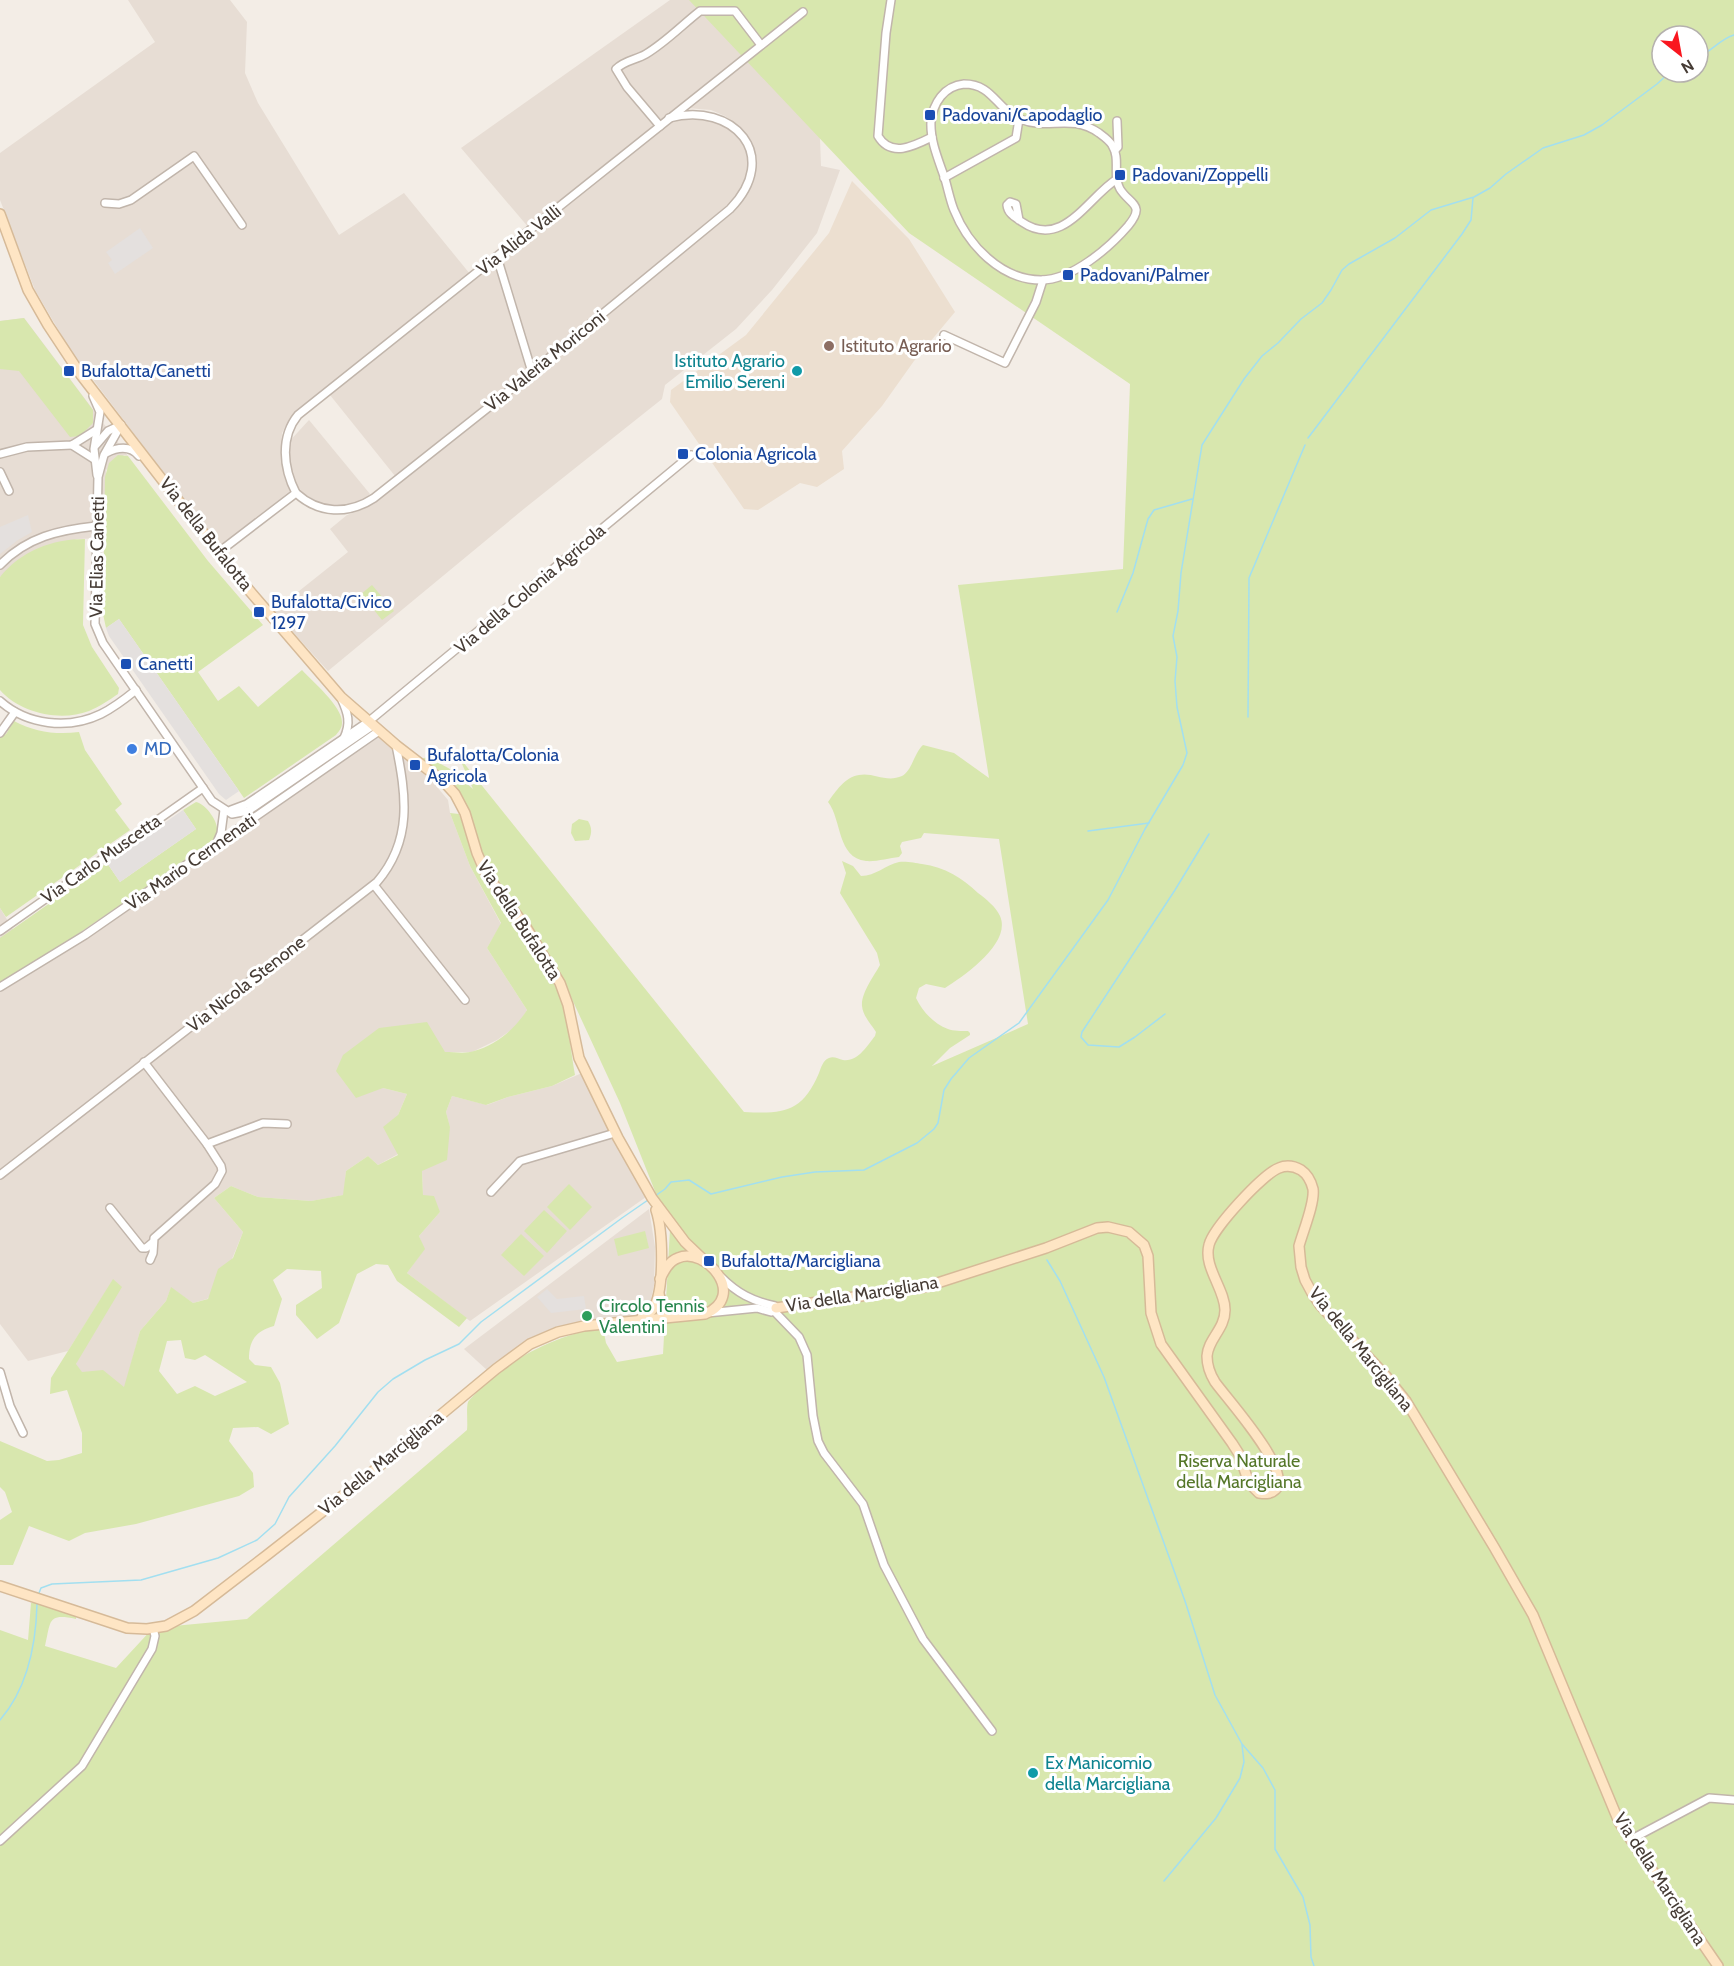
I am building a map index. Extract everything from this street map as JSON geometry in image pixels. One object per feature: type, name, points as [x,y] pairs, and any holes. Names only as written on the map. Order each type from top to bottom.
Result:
[{"type":"street","points":[[891,0],[878,136],[887,145],[897,149],[908,148],[932,137]]},
{"type":"street","points":[[660,126],[627,87],[616,69],[623,63],[645,54],[665,41],[700,11],[735,11],[760,45]]},
{"type":"street","name":"Via Alida Valli","points":[[296,493],[288,476],[285,447],[289,428],[298,415],[803,12]]},
{"type":"street","points":[[1115,150],[1104,137],[1082,124],[1038,123],[1019,119],[1006,110],[984,88],[969,84],[958,85],[945,92],[935,105],[931,122],[932,137],[944,178],[954,210],[965,232],[984,255],[1007,272],[1043,280],[1072,271],[1087,262],[1103,251],[1131,221],[1136,205],[1119,188],[1117,179],[1115,150],[1118,147],[1117,121]]},
{"type":"street","name":"Via Valeria Moriconi","points":[[296,493],[307,501],[342,510],[358,507],[374,498],[730,209],[743,193],[750,176],[752,157],[748,143],[738,130],[720,118],[689,113],[669,118]]},
{"type":"street","points":[[944,178],[1016,138],[1019,119]]},
{"type":"street","points":[[105,203],[119,204],[131,200],[194,156],[242,225]]},
{"type":"street","points":[[1019,220],[1038,228],[1065,225],[1072,221],[1106,185],[1117,179]]},
{"type":"street","name":"Via della Bufalotta","points":[[0,214],[34,301],[81,375],[219,552],[341,697],[373,726],[448,786],[460,803],[486,874],[526,927],[560,983],[568,1005],[578,1055],[615,1133],[652,1198],[679,1234],[707,1263]]},
{"type":"street","points":[[497,257],[532,372]]},
{"type":"street","points":[[944,336],[1005,363],[1036,302],[1043,280]]},
{"type":"street","points":[[81,375],[99,408],[100,418],[94,449],[98,477]]},
{"type":"street","points":[[94,449],[108,431],[121,425]]},
{"type":"street","points":[[98,477],[104,455],[121,425]]},
{"type":"street","points":[[72,445],[96,430]]},
{"type":"street","points":[[0,454],[27,447],[72,445],[94,459]]},
{"type":"street","points":[[104,455],[118,448],[130,449],[138,454],[150,469],[160,475]]},
{"type":"street","name":"Via della Colonia Agricola","points":[[373,726],[691,455]]},
{"type":"street","points":[[0,472],[9,491]]},
{"type":"street","name":"Via Elias Canetti","points":[[98,477],[95,624],[101,640],[202,788],[214,803],[224,810]]},
{"type":"street","points":[[219,552],[296,493]]},
{"type":"street","points":[[0,565],[18,549],[42,536],[96,526]]},
{"type":"street","points":[[0,701],[15,711],[41,721],[77,722],[102,713],[136,690]]},
{"type":"street","points":[[341,697],[349,718],[344,738]]},
{"type":"street","points":[[0,733],[15,711]]},
{"type":"street","points":[[224,810],[232,814],[248,811],[344,738],[373,726]]},
{"type":"street","points":[[224,810],[239,808],[287,781],[373,726]]},
{"type":"street","name":"Via Mario Cermenati","points":[[0,987],[85,935],[244,826],[373,726]]},
{"type":"street","name":"Via Nicola Stenone","points":[[0,1175],[374,885],[393,857],[403,826],[404,788],[396,745]]},
{"type":"street","name":"Via Carlo Muscetta","points":[[0,931],[202,788]]},
{"type":"street","points":[[216,845],[224,823],[224,810]]},
{"type":"street","points":[[244,826],[248,811]]},
{"type":"street","points":[[224,823],[235,832]]},
{"type":"street","points":[[374,885],[465,1000]]},
{"type":"street","points":[[110,1208],[142,1248],[146,1248],[155,1236],[220,1178],[221,1166],[207,1144],[144,1062]]},
{"type":"street","points":[[207,1144],[263,1123],[287,1124]]},
{"type":"street","points":[[491,1192],[520,1161],[615,1133]]},
{"type":"street","name":"Via della Marcigliana","points":[[0,1586],[127,1628],[153,1628],[173,1623],[194,1611],[354,1487],[496,1369],[530,1344],[570,1329],[634,1320],[759,1308],[775,1310],[919,1288],[1024,1255],[1097,1228],[1108,1227],[1129,1232],[1144,1245],[1148,1256],[1152,1312],[1161,1344],[1239,1454],[1251,1486],[1259,1493],[1271,1493],[1277,1488],[1280,1480],[1274,1462],[1214,1380],[1208,1366],[1209,1347],[1225,1318],[1225,1307],[1215,1279],[1208,1245],[1220,1226],[1261,1180],[1278,1168],[1295,1167],[1307,1175],[1313,1190],[1299,1246],[1305,1280],[1320,1305],[1406,1401],[1494,1547],[1533,1615],[1619,1822],[1718,1966]]},
{"type":"street","name":"Via della Bufalotta","points":[[634,1320],[651,1311],[656,1301],[660,1279],[662,1232],[652,1198]]},
{"type":"street","points":[[150,1260],[153,1252],[152,1243]]},
{"type":"street","points":[[660,1279],[667,1266],[679,1257],[692,1257],[707,1263],[721,1277],[724,1288],[722,1298],[715,1308],[705,1314]]},
{"type":"street","name":"Via della Marcigliana","points":[[721,1277],[742,1296],[775,1306],[775,1310]]},
{"type":"street","points":[[658,1289],[667,1309],[684,1316]]},
{"type":"street","points":[[775,1310],[799,1337],[807,1355],[815,1432],[821,1447],[863,1504],[884,1565],[923,1639],[992,1731]]},
{"type":"street","points":[[0,1372],[10,1406],[24,1433]]},
{"type":"street","points":[[0,1841],[82,1766],[152,1648],[155,1636],[153,1628]]},
{"type":"street","points":[[1630,1840],[1709,1798],[1734,1800]]},
{"type":"shaded area","points":[[128,0],[230,0],[247,22],[245,73],[258,103],[339,235],[404,193],[470,274],[299,409],[288,421],[282,433],[281,449],[285,479],[290,491],[220,547],[69,348],[35,290],[0,200],[0,153],[155,42]]},
{"type":"shaded area","points":[[670,0],[800,0],[805,5],[529,228],[461,148]]},
{"type":"shaded area","points":[[792,24],[820,139],[821,166],[840,170],[817,233],[772,290],[736,329],[665,385],[662,399],[525,508],[328,671],[274,611],[348,552],[330,529],[347,515],[364,509],[477,422],[735,211],[745,198],[753,180],[755,163],[752,141],[742,129],[725,116],[711,110],[687,108]]},
{"type":"shaded area","points":[[703,119],[728,127],[745,144],[748,158],[747,173],[741,189],[724,208],[534,365],[501,259],[669,123],[675,120]]},
{"type":"shaded area","name":"Istituto Agrario","points":[[852,181],[909,239],[955,312],[914,361],[882,406],[842,451],[844,469],[817,487],[800,483],[758,510],[744,509],[670,402],[671,390],[746,335],[829,233]]},
{"type":"shaded area","points":[[140,228],[153,248],[115,274],[108,263],[112,260],[106,252]]},
{"type":"shaded area","points":[[495,264],[527,370],[395,476],[330,395]]},
{"type":"shaded area","points":[[24,318],[128,456],[124,455],[106,470],[105,538],[77,539],[0,577],[0,321]]},
{"type":"shaded area","points":[[309,420],[370,494],[356,504],[342,508],[324,505],[304,494],[290,475],[287,444]]},
{"type":"shaded area","points":[[28,515],[32,532],[0,554],[0,527]]},
{"type":"shaded area","points":[[119,619],[239,791],[226,800],[219,794],[109,636],[106,628]]},
{"type":"shaded area","points":[[378,735],[432,781],[448,800],[450,813],[470,866],[501,924],[487,948],[527,1010],[518,1025],[497,1040],[472,1052],[445,1052],[379,1028],[383,1088],[407,1094],[398,1115],[398,1154],[378,1165],[368,1156],[346,1171],[344,1195],[311,1201],[258,1197],[231,1186],[214,1198],[243,1232],[221,1286],[207,1299],[193,1303],[171,1288],[166,1301],[140,1331],[125,1387],[107,1429],[83,1428],[76,1364],[113,1280],[68,1351],[28,1361],[0,1324],[0,1177],[140,1062],[0,1171],[0,908],[37,969],[194,866]]},
{"type":"shaded area","points":[[183,810],[196,829],[120,882],[107,863]]},
{"type":"shaded area","points":[[582,1073],[646,1197],[470,1321],[407,1273],[424,1249],[419,1236],[440,1212],[423,1195],[422,1171],[450,1128],[446,1112],[452,1096],[487,1105],[552,1086]]},
{"type":"shaded area","points":[[649,1209],[655,1247],[654,1285],[649,1308],[641,1315],[547,1333],[488,1371],[464,1349]]},
{"type":"shaded area","points":[[547,1289],[557,1299],[584,1296],[586,1309],[551,1313],[537,1297]]},
{"type":"green space","name":"Riserva Naturale della Marcigliana","points":[[689,0],[1734,0],[1734,1966],[0,1966],[0,1630],[28,1640],[31,1603],[41,1603],[76,1615],[76,1619],[60,1617],[52,1621],[45,1646],[116,1668],[153,1628],[247,1619],[467,1430],[468,1402],[502,1369],[552,1342],[570,1335],[603,1328],[606,1343],[617,1362],[663,1354],[670,1229],[620,1103],[571,997],[547,953],[488,874],[463,803],[420,759],[428,757],[450,769],[473,789],[459,757],[744,1112],[770,1112],[790,1108],[806,1096],[825,1060],[833,1057],[848,1060],[858,1056],[875,1036],[876,1032],[864,1013],[862,1001],[880,965],[877,953],[840,893],[846,873],[842,861],[853,866],[861,876],[899,862],[930,865],[953,874],[966,883],[990,903],[1000,916],[1002,926],[999,937],[984,958],[974,967],[945,988],[926,984],[919,988],[916,998],[933,1020],[948,1029],[970,1033],[932,1066],[1028,1024],[999,839],[924,833],[921,838],[902,842],[900,846],[902,853],[899,857],[866,861],[850,853],[845,846],[828,802],[841,785],[854,776],[864,774],[896,778],[902,776],[923,745],[954,753],[989,778],[958,585],[1123,569],[1130,384],[909,233]]},
{"type":"green space","points":[[24,318],[93,410],[93,423],[80,436],[70,437],[19,371],[0,369],[0,321]]},
{"type":"green space","points":[[118,455],[128,456],[208,561],[263,625],[198,672],[218,701],[239,686],[258,707],[302,670],[332,702],[341,717],[342,723],[336,735],[244,798],[119,619],[106,628],[103,614],[105,477],[109,463]]},
{"type":"green space","points":[[85,539],[83,625],[92,647],[119,688],[118,694],[96,708],[78,714],[53,715],[29,710],[18,705],[0,690],[0,577],[18,560],[38,548],[61,541]]},
{"type":"green space","points":[[372,585],[394,611],[382,620],[361,594]]},
{"type":"green space","points":[[14,721],[46,732],[79,732],[85,750],[122,804],[115,810],[130,830],[6,917],[0,908],[0,737],[6,734]]},
{"type":"green space","points":[[196,802],[208,810],[216,825],[217,834],[207,846],[69,940],[0,982],[0,938],[107,863],[120,882],[196,829],[183,810]]},
{"type":"green space","points":[[450,813],[459,814],[487,881],[555,986],[566,1018],[575,1075],[552,1086],[486,1105],[452,1096],[446,1112],[450,1127],[447,1160],[422,1171],[423,1195],[434,1196],[440,1212],[419,1236],[425,1249],[407,1273],[467,1318],[459,1327],[397,1281],[388,1265],[376,1264],[357,1274],[339,1323],[317,1339],[296,1315],[296,1305],[322,1288],[321,1271],[287,1269],[273,1280],[282,1299],[274,1326],[255,1337],[250,1347],[249,1359],[255,1365],[271,1367],[280,1383],[289,1424],[271,1434],[258,1427],[233,1428],[229,1441],[253,1473],[254,1487],[239,1496],[136,1524],[85,1533],[69,1541],[29,1526],[13,1565],[0,1565],[0,1520],[12,1512],[5,1492],[0,1487],[0,1441],[47,1461],[82,1453],[82,1433],[67,1390],[50,1394],[51,1378],[113,1279],[122,1287],[76,1364],[82,1372],[103,1370],[124,1387],[140,1331],[166,1301],[171,1287],[193,1303],[208,1299],[218,1269],[233,1258],[243,1232],[214,1198],[231,1186],[258,1197],[311,1201],[343,1195],[346,1171],[368,1156],[378,1165],[398,1155],[383,1127],[398,1115],[407,1094],[383,1088],[356,1098],[336,1071],[343,1055],[379,1028],[427,1022],[445,1052],[471,1052],[490,1045],[504,1035],[517,1024],[527,1010],[487,948],[501,923],[470,866]],"holes":[[[181,1340],[185,1358],[195,1360],[205,1355],[247,1382],[215,1396],[195,1386],[177,1394],[159,1371],[167,1341]]]},
{"type":"green space","points":[[579,819],[589,823],[591,835],[589,840],[575,841],[571,833],[572,824]]},
{"type":"green space","points":[[569,1184],[592,1207],[570,1230],[547,1207]]},
{"type":"green space","points":[[544,1210],[567,1231],[547,1253],[524,1231]]},
{"type":"green space","points":[[645,1231],[649,1248],[618,1256],[614,1239]]},
{"type":"green space","points":[[521,1234],[544,1256],[524,1276],[501,1255]]},
{"type":"waterway","points":[[1710,50],[1724,39],[1734,35]]},
{"type":"waterway","points":[[655,1196],[671,1182],[689,1180],[711,1194],[782,1177],[815,1172],[864,1170],[917,1143],[934,1129],[938,1123],[944,1090],[951,1079],[969,1058],[1019,1023],[1108,900],[1145,829],[1183,765],[1187,753],[1177,707],[1175,681],[1177,657],[1173,636],[1178,611],[1181,573],[1202,445],[1244,379],[1262,356],[1301,319],[1322,303],[1342,270],[1349,264],[1395,238],[1431,210],[1474,197],[1490,188],[1543,148],[1584,135],[1602,125],[1657,84]]},
{"type":"waterway","points":[[1308,438],[1462,234],[1471,220],[1473,198]]},
{"type":"waterway","points":[[1248,717],[1249,578],[1305,445]]},
{"type":"waterway","points":[[1117,612],[1133,573],[1148,519],[1154,510],[1192,499]]},
{"type":"waterway","points":[[1088,831],[1149,823]]},
{"type":"waterway","points":[[1165,1014],[1119,1047],[1088,1045],[1081,1037],[1082,1032],[1209,834]]},
{"type":"waterway","points":[[39,1593],[41,1588],[52,1584],[141,1580],[218,1558],[257,1540],[275,1524],[289,1497],[335,1446],[378,1392],[393,1379],[425,1360],[459,1344],[481,1322],[648,1200]]},
{"type":"waterway","points":[[1047,1260],[1060,1281],[1104,1377],[1185,1601],[1215,1695],[1242,1744],[1263,1768],[1275,1790],[1275,1849],[1303,1897],[1310,1925],[1311,1957],[1314,1966]]},
{"type":"waterway","points":[[0,1720],[17,1694],[28,1665],[35,1635],[37,1604]]},
{"type":"waterway","points":[[1164,1881],[1216,1818],[1240,1778],[1244,1762],[1242,1745]]},
{"type":"place","name":"Padovani/Capodaglio","points":[[930,115]]},
{"type":"place","name":"Padovani/Zoppelli","points":[[1120,175]]},
{"type":"place","name":"Padovani/Palmer","points":[[1068,275]]},
{"type":"place","name":"Istituto Agrario","points":[[829,346]]},
{"type":"place","name":"Bufalotta/Canetti","points":[[69,371]]},
{"type":"place","name":"Istituto Agrario Emilio Sereni","points":[[797,371]]},
{"type":"place","name":"Colonia Agricola","points":[[683,454]]},
{"type":"place","name":"Bufalotta/Civico 1297","points":[[259,612]]},
{"type":"place","name":"Canetti","points":[[126,664]]},
{"type":"place","name":"MD","points":[[132,749]]},
{"type":"place","name":"Bufalotta/Colonia Agricola","points":[[415,765]]},
{"type":"place","name":"Bufalotta/Marcigliana","points":[[709,1261]]},
{"type":"place","name":"Circolo Tennis Valentini","points":[[587,1316]]},
{"type":"place","name":"Ex Manicomio della Marcigliana","points":[[1033,1773]]}]
